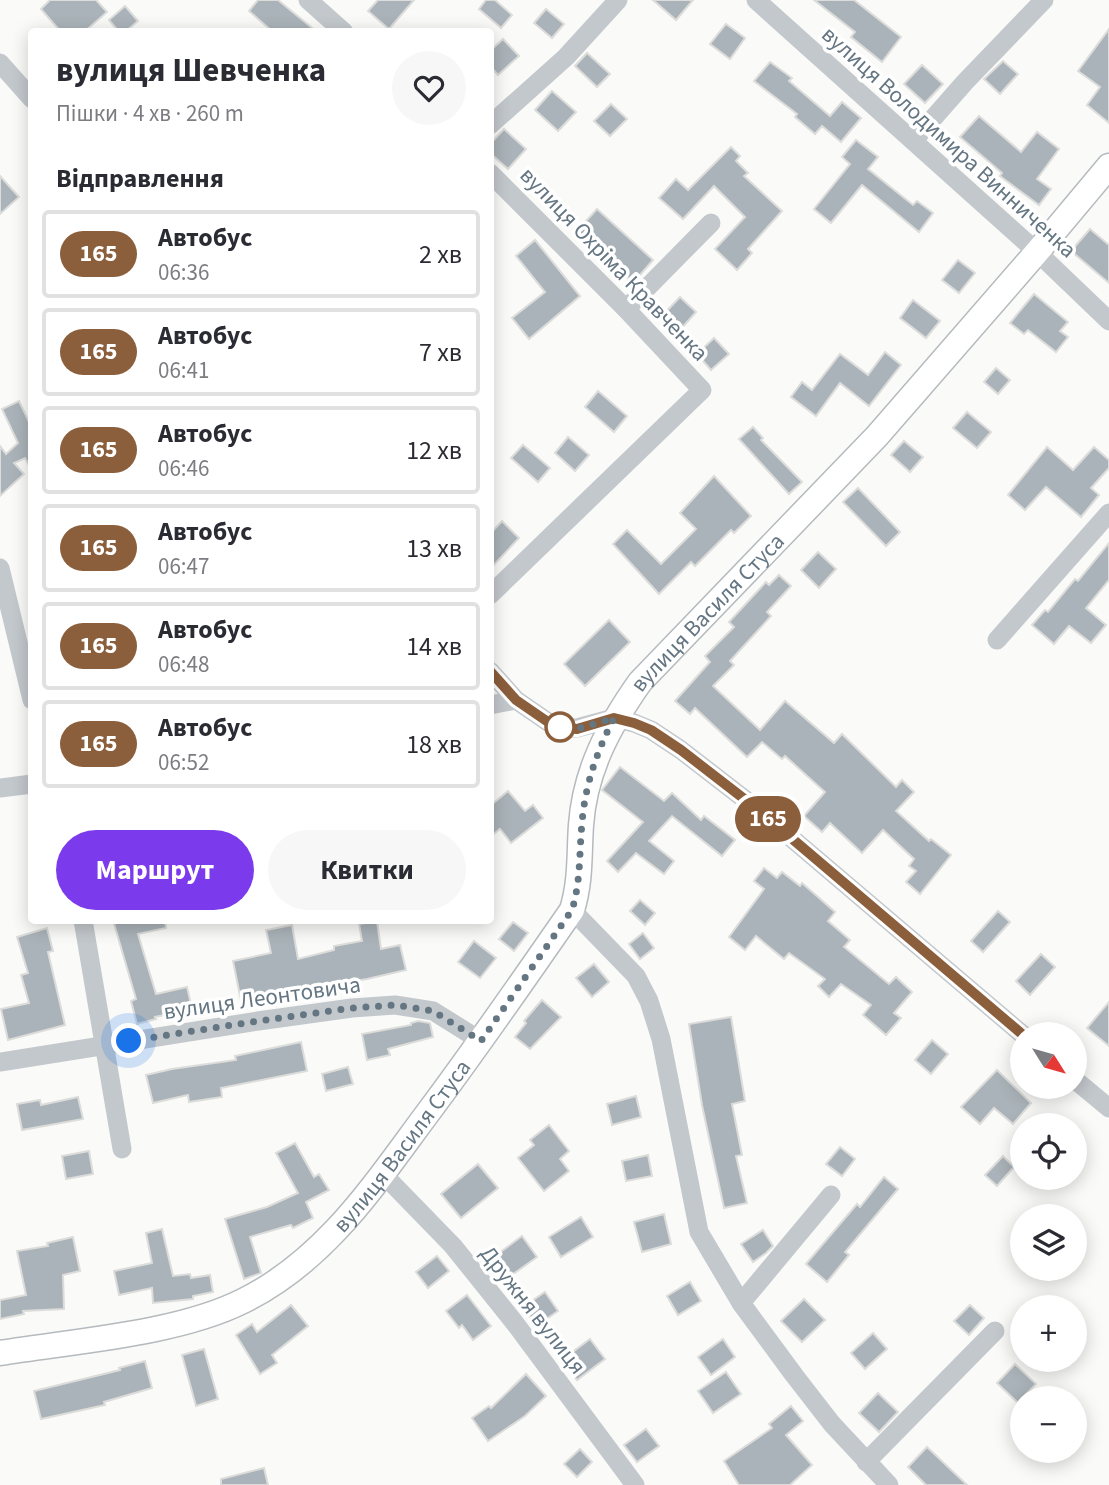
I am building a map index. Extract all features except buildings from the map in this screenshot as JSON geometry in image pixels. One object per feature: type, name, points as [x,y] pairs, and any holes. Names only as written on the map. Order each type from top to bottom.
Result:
[{"type":"main road","name":"вулиця Василя Стуса","points":[[0,1353],[151,1329],[218,1312],[244,1301],[317,1252],[383,1174],[481,1041],[572,910],[578,891],[582,823],[591,773],[614,718],[658,661],[877,436],[1109,166]]},
{"type":"street","points":[[308,0],[340,28]]},
{"type":"street","points":[[494,121],[566,57],[618,0]]},
{"type":"street","name":"вулиця Володимира Винниченка","points":[[755,0],[1037,252],[1109,321]]},
{"type":"street","points":[[914,141],[965,82],[1044,0]]},
{"type":"street","points":[[0,63],[28,94]]},
{"type":"street","name":"вулиця Охріма Кравченка","points":[[494,177],[626,309],[702,390],[494,591]]},
{"type":"street","points":[[626,309],[711,223]]},
{"type":"street","points":[[998,640],[1109,513]]},
{"type":"street","points":[[0,568],[28,684]]},
{"type":"street","points":[[494,675],[516,700],[548,722],[563,728],[577,729],[614,718],[651,730],[681,750],[756,808],[1010,1024]]},
{"type":"street","points":[[494,704],[516,700]]},
{"type":"street","points":[[0,788],[28,784]]},
{"type":"street","points":[[572,910],[636,976],[649,1001],[661,1039],[699,1232],[741,1303],[832,1424],[889,1485]]},
{"type":"street","points":[[84,924],[122,1149]]},
{"type":"street","name":"вулиця Леонтовича","points":[[0,1062],[258,1021],[395,1005],[433,1011],[481,1041]]},
{"type":"street","points":[[1087,1090],[1109,1108]]},
{"type":"street","name":"Дружня вулиця","points":[[383,1174],[453,1246],[514,1322],[635,1485]]},
{"type":"street","points":[[741,1303],[831,1195]]},
{"type":"street","points":[[866,1462],[995,1331]]},
{"type":"bus line","name":"165","points":[[494,675],[529,711],[563,728],[577,729],[614,718],[651,730],[681,750],[756,808],[1010,1024]]},
{"type":"route","points":[[129,1041],[352,1008],[395,1005],[433,1011],[481,1041],[572,910],[578,891],[585,798],[598,751],[614,718],[577,729],[560,727]]}]
